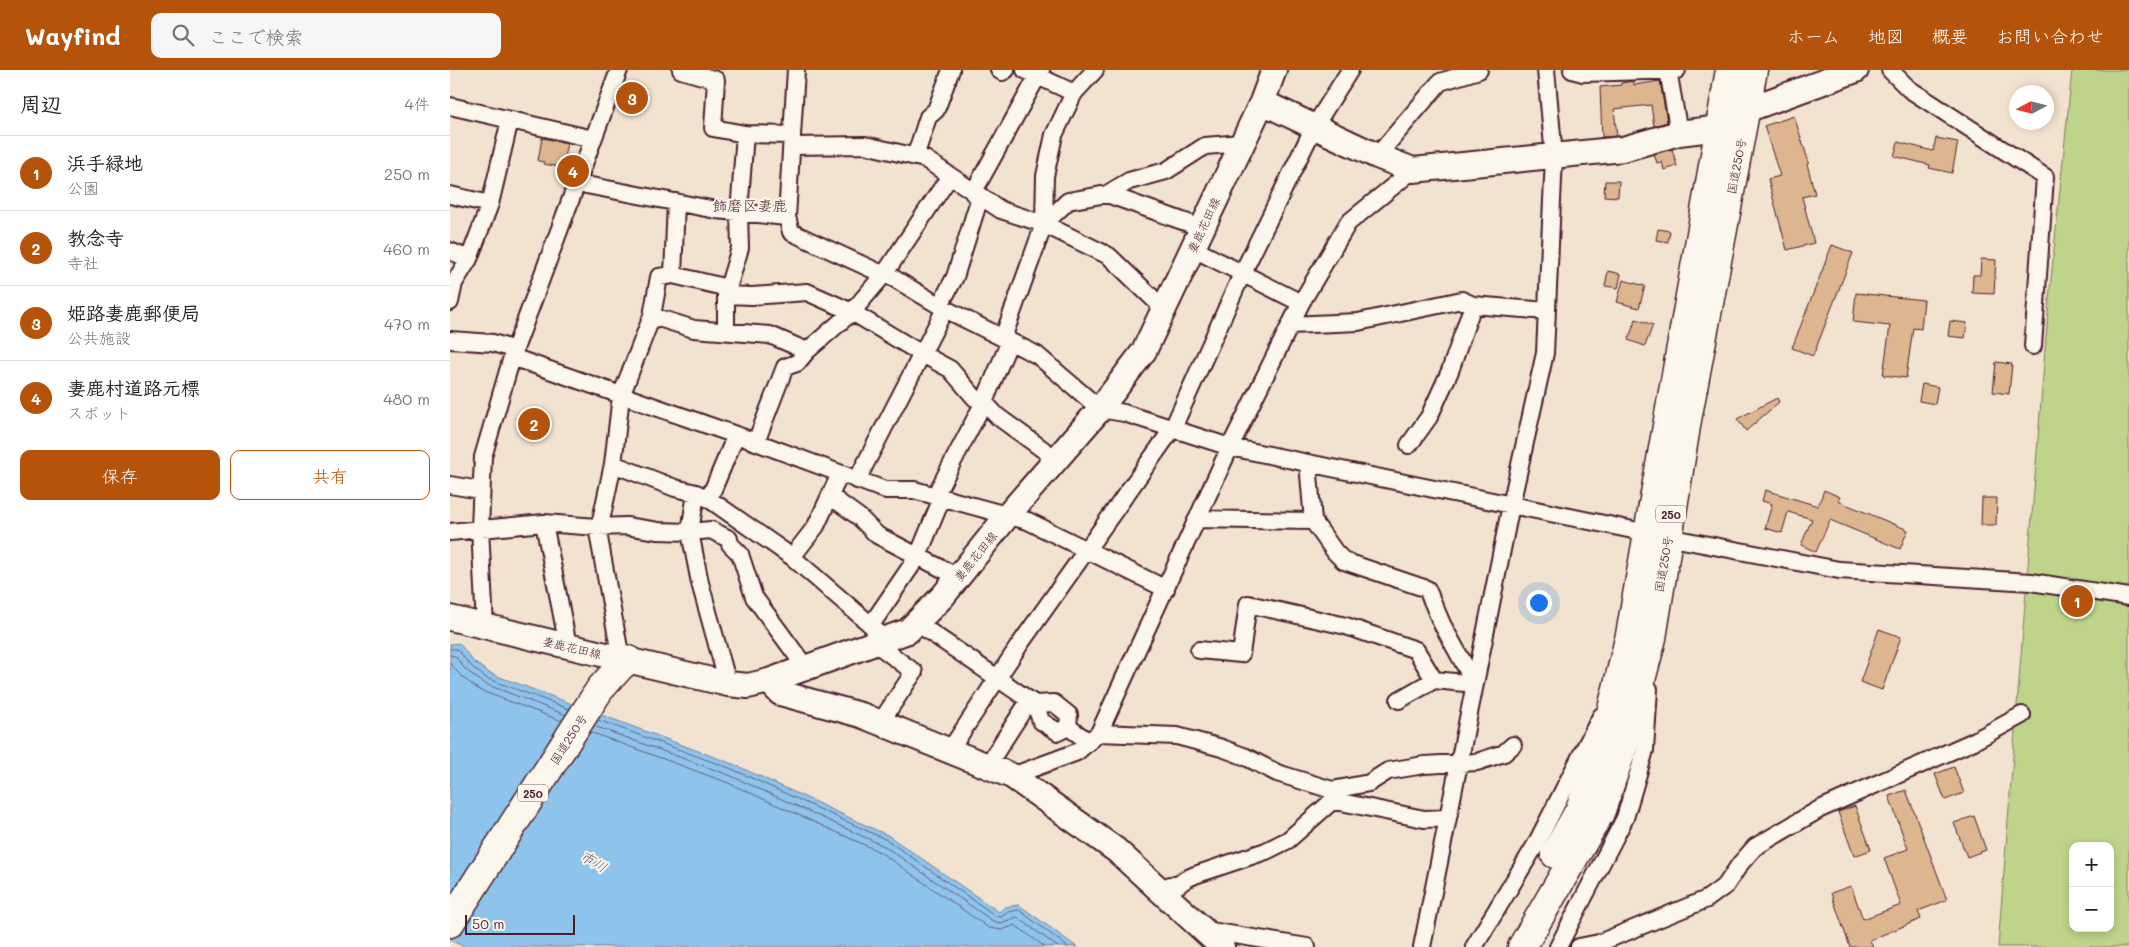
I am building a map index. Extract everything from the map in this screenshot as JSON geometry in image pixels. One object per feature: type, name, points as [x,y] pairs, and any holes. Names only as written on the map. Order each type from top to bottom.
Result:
[{"type":"highway","name":"国道250号","points":[[1515,942],[1600,813],[1625,741],[1652,638],[1657,535],[1730,70]]},
{"type":"highway","name":"国道250号","points":[[1515,942],[1579,811],[1603,746],[1630,635],[1687,420],[1753,70]]},
{"type":"highway","name":"国道250号","points":[[450,923],[600,689],[624,660]]},
{"type":"street","points":[[485,627],[480,528],[480,490],[483,457],[514,354],[619,70]]},
{"type":"street","points":[[796,70],[786,217],[791,232],[878,272],[885,273],[903,286],[1037,355],[1100,409],[1124,413],[1230,447],[1308,464],[1839,570],[2031,582],[2129,597]]},
{"type":"street","points":[[915,157],[928,117],[936,110],[951,70]]},
{"type":"street","points":[[999,70],[1002,72],[1006,70]]},
{"type":"street","points":[[877,636],[918,556],[939,497],[984,402],[1044,224],[1045,176],[1054,134],[1074,93],[1095,70]]},
{"type":"street","name":"妻鹿花田線","points":[[450,618],[728,684],[748,686],[806,668],[877,636],[908,631],[958,577],[1008,515],[1100,409],[1144,351],[1262,102],[1274,70]]},
{"type":"street","points":[[950,750],[998,678],[1173,428],[1242,274],[1314,127],[1350,70]]},
{"type":"street","points":[[1377,156],[1440,82],[1479,70]]},
{"type":"street","points":[[1422,947],[1511,505],[1545,353],[1554,157],[1546,70]]},
{"type":"street","points":[[1572,70],[1583,73],[1671,70],[1679,133]]},
{"type":"street","points":[[1262,102],[1377,156],[1413,170],[1623,149],[1679,133],[1720,128],[1746,110],[1856,70]]},
{"type":"street","points":[[1890,70],[1909,89],[2045,177],[2033,346]]},
{"type":"street","points":[[689,71],[716,80],[713,128],[792,141],[865,145],[925,159],[1001,210],[1044,224],[1109,256],[1164,309]]},
{"type":"street","points":[[857,480],[922,354],[955,277],[977,195],[1035,72],[1074,93]]},
{"type":"street","points":[[450,106],[593,139]]},
{"type":"street","points":[[450,302],[454,283],[469,259],[490,204],[510,120]]},
{"type":"street","points":[[726,330],[727,292],[740,248],[739,213],[745,134]]},
{"type":"street","points":[[1044,224],[1068,201],[1107,194],[1129,181],[1166,172],[1205,146],[1242,142]]},
{"type":"street","points":[[1012,776],[1078,752],[1093,737],[1166,588],[1230,447],[1301,303],[1348,223],[1413,170]]},
{"type":"street","points":[[756,442],[785,367],[797,363],[807,351],[852,312],[885,273],[950,176]]},
{"type":"street","points":[[576,183],[739,213],[786,217]]},
{"type":"street","points":[[1107,194],[1197,238],[1242,274],[1301,303]]},
{"type":"street","points":[[450,195],[490,204]]},
{"type":"street","points":[[673,275],[676,202]]},
{"type":"street","points":[[450,250],[469,259]]},
{"type":"street","points":[[624,660],[599,526],[613,464],[620,396],[652,316],[659,277],[673,275],[727,292],[752,296],[807,292],[852,312],[922,354],[950,368],[975,398],[984,402],[997,416],[1056,459]]},
{"type":"street","points":[[1290,325],[1358,322],[1462,300],[1473,305],[1547,311]]},
{"type":"street","points":[[1409,445],[1429,417],[1450,371],[1473,305]]},
{"type":"street","points":[[652,316],[694,329],[726,330],[770,335],[807,351]]},
{"type":"street","points":[[450,340],[493,344],[620,396],[756,442],[884,490],[914,490],[1028,521],[1166,588]]},
{"type":"street","points":[[728,684],[700,582],[690,532],[703,496],[736,435]]},
{"type":"street","points":[[613,464],[675,488],[703,496],[792,557],[877,636],[914,672],[880,723]]},
{"type":"street","points":[[1308,464],[1313,522],[1335,552],[1344,560],[1427,589],[1442,624],[1475,684]]},
{"type":"street","points":[[792,557],[816,526],[840,474]]},
{"type":"street","points":[[450,485],[480,490]]},
{"type":"street","points":[[830,496],[859,517],[877,535],[958,577]]},
{"type":"street","points":[[1197,519],[1313,522]]},
{"type":"street","points":[[544,523],[568,646]]},
{"type":"street","points":[[450,532],[480,528],[518,527],[544,523],[690,532],[711,530],[729,539],[730,544],[740,554],[754,597],[806,668]]},
{"type":"street","points":[[730,544],[746,525]]},
{"type":"street","points":[[1199,650],[1240,654],[1248,604],[1346,626],[1416,650],[1434,680]]},
{"type":"street","points":[[917,623],[1032,702],[1054,704],[1069,715],[1068,726],[1093,737],[1177,736],[1222,748],[1246,757],[1277,773],[1332,790],[1369,782],[1388,771],[1424,765],[1477,762],[1504,753],[1513,745]]},
{"type":"street","points":[[1558,947],[1624,818],[1645,750],[1652,638]]},
{"type":"street","points":[[1399,700],[1434,680],[1475,684]]},
{"type":"street","points":[[769,681],[780,693],[861,715],[1012,776],[1116,850],[1222,947]]},
{"type":"street","points":[[1474,947],[1535,846],[1619,681]]},
{"type":"street","points":[[987,766],[1032,702]]},
{"type":"street","points":[[1579,947],[1599,943],[1707,899],[1726,886],[1740,864],[1756,847],[1820,809],[1974,741],[2022,715]]},
{"type":"street","points":[[1161,890],[1170,885],[1178,885],[1186,878],[1266,851],[1281,844],[1330,803],[1336,801],[1424,819],[1447,818]]},
{"type":"street","points":[[1205,930],[1307,947]]},
{"type":"green space","points":[[2072,70],[2129,70],[2129,947],[1998,947],[2049,299]]},
{"type":"water","name":"市川","points":[[459,643],[473,661],[489,673],[733,764],[889,836],[999,912],[1005,907],[1019,905],[1077,947],[465,947],[450,940],[450,644]]},
{"type":"building","points":[[1634,81],[1634,85],[1660,81],[1667,122],[1654,126],[1651,105],[1614,109],[1617,136],[1602,137],[1600,87],[1621,85],[1621,83]]},
{"type":"building","points":[[1794,116],[1809,163],[1807,164],[1815,194],[1802,197],[1814,243],[1787,250],[1768,179],[1780,176],[1764,126]]},
{"type":"building","points":[[542,138],[567,143],[562,167],[543,164],[544,162],[538,161]]},
{"type":"building","points":[[1936,138],[1958,142],[1952,173],[1929,168],[1930,165],[1894,156],[1898,142],[1933,151]]},
{"type":"building","points":[[1672,149],[1677,166],[1664,170],[1662,162],[1657,163],[1654,154]]},
{"type":"building","points":[[1605,181],[1619,181],[1618,197],[1604,196]]},
{"type":"building","points":[[1658,229],[1670,231],[1668,242],[1656,240]]},
{"type":"building","points":[[1832,245],[1853,253],[1813,356],[1792,348]]},
{"type":"building","points":[[1981,259],[1996,260],[1994,294],[1972,293],[1973,275],[1980,275]]},
{"type":"building","points":[[1608,271],[1621,274],[1618,288],[1605,286]]},
{"type":"building","points":[[1623,280],[1645,286],[1639,308],[1617,302]]},
{"type":"building","points":[[1856,293],[1924,300],[1921,329],[1913,328],[1906,378],[1883,375],[1890,326],[1853,322]]},
{"type":"building","points":[[1636,319],[1653,325],[1645,346],[1628,340]]},
{"type":"building","points":[[1950,321],[1967,323],[1965,338],[1948,336]]},
{"type":"building","points":[[1996,362],[2012,364],[2009,394],[1993,392]]},
{"type":"building","points":[[1922,384],[1938,387],[1935,404],[1919,401]]},
{"type":"building","points":[[1777,398],[1779,402],[1746,431],[1737,419]]},
{"type":"building","points":[[1765,490],[1818,506],[1824,490],[1840,497],[1838,501],[1908,530],[1900,549],[1830,520],[1816,552],[1801,545],[1812,519],[1788,512],[1782,533],[1765,528],[1772,504],[1762,501]]},
{"type":"building","points":[[1982,498],[1997,498],[1996,525],[1981,525]]},
{"type":"building","points":[[1879,629],[1901,637],[1882,690],[1860,682]]},
{"type":"building","points":[[1954,767],[1964,793],[1945,800],[1935,774]]},
{"type":"building","points":[[1906,790],[1947,900],[1918,911],[1921,919],[1870,940],[1873,947],[1850,947],[1831,893],[1851,886],[1863,919],[1901,905],[1884,858],[1908,849],[1889,796]]},
{"type":"building","points":[[1855,806],[1871,850],[1854,856],[1838,812]]},
{"type":"building","points":[[1974,816],[1986,850],[1967,857],[1954,823]]},
{"type":"place","name":"姫路妻鹿郵便局","points":[[632,98]]},
{"type":"place","name":"妻鹿村道路元標","points":[[573,171]]},
{"type":"place","name":"教念寺","points":[[534,424]]},
{"type":"place","name":"浜手緑地","points":[[2077,601]]},
{"type":"district","name":"飾磨区妻鹿","points":[[750,205]]}]
